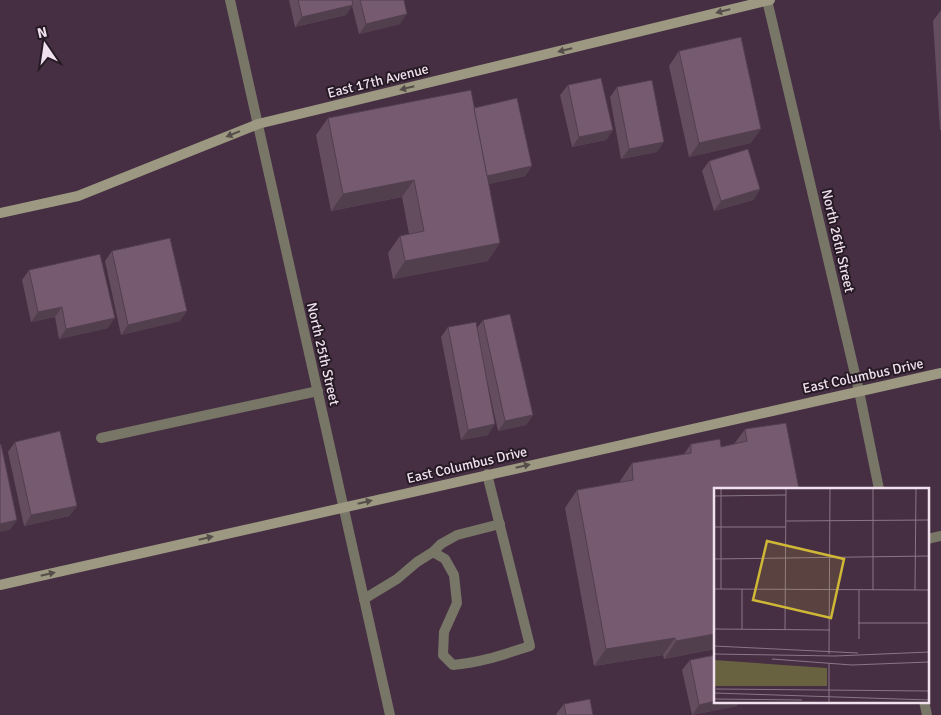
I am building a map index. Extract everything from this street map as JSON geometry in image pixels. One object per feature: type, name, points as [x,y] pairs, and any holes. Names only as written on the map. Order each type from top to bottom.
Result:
[{"type":"main road","name":"East 17th Avenue","points":[[0,214],[78,196],[258,124],[768,0]]},
{"type":"main road","name":"East Columbus Drive","points":[[0,585],[941,373]]},
{"type":"street","name":"North 25th Street","points":[[230,0],[390,715]]},
{"type":"street","name":"North 26th Street","points":[[768,0],[859,391],[879,488]]},
{"type":"street","points":[[101,438],[318,391]]},
{"type":"street","points":[[433,552],[444,559],[454,574],[457,603],[444,632],[443,655],[453,665],[495,658],[530,646],[487,474]]},
{"type":"street","points":[[364,599],[397,579],[441,544],[456,535],[500,524]]},
{"type":"street","points":[[928,538],[941,536]]},
{"type":"street","points":[[924,702],[927,715]]},
{"type":"building","points":[[298,0],[352,0],[353,5],[302,17]]},
{"type":"building","points":[[360,0],[404,0],[407,14],[366,24]]},
{"type":"building","points":[[741,37],[761,129],[699,143],[679,51]]},
{"type":"building","points":[[601,78],[613,130],[579,137],[568,85]]},
{"type":"building","points":[[652,80],[664,142],[629,149],[617,87]]},
{"type":"building","points":[[471,90],[500,243],[405,261],[400,236],[424,231],[414,180],[343,194],[328,118]]},
{"type":"building","points":[[517,98],[532,166],[487,176],[474,108]]},
{"type":"building","points":[[748,149],[760,189],[721,201],[709,161]]},
{"type":"building","points":[[170,238],[187,311],[128,325],[112,251]]},
{"type":"building","points":[[100,254],[115,318],[66,329],[62,307],[38,312],[29,270]]},
{"type":"building","points":[[510,314],[533,415],[505,421],[483,320]]},
{"type":"building","points":[[476,322],[495,424],[468,430],[448,327]]},
{"type":"building","points":[[786,423],[799,488],[714,488],[714,634],[676,641],[675,638],[606,649],[577,490],[633,480],[632,463],[691,453],[691,444],[720,439],[721,447],[747,441],[745,429]]},
{"type":"building","points":[[60,431],[77,506],[31,515],[15,442]]},
{"type":"building","points":[[0,445],[17,520],[0,524]]},
{"type":"building","points":[[714,655],[714,701],[699,705],[690,660]]},
{"type":"building","points":[[590,699],[593,715],[566,715],[564,704]]}]
